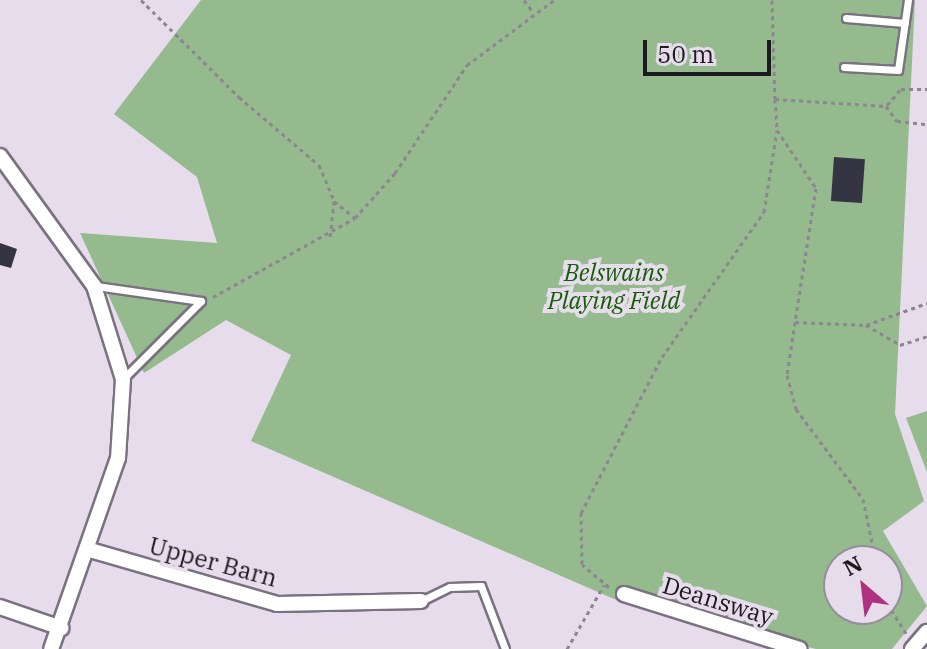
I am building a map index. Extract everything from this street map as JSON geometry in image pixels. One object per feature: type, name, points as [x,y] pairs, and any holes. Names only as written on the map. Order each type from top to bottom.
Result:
[{"type":"street","points":[[1,159],[94,286],[123,379],[118,458],[90,550],[51,649]]},
{"type":"street","name":"Upper Barn","points":[[90,550],[277,604],[421,601]]},
{"type":"street","name":"Deansway","points":[[624,594],[800,649]]},
{"type":"street","points":[[0,607],[61,628]]},
{"type":"street","points":[[913,646],[927,632]]},
{"type":"lane","points":[[844,67],[898,70],[908,0]]},
{"type":"lane","points":[[846,18],[905,23]]},
{"type":"lane","points":[[94,286],[201,301]]},
{"type":"lane","points":[[123,379],[201,301]]},
{"type":"lane","points":[[421,601],[450,587],[481,586],[505,649]]},
{"type":"path","points":[[141,0],[239,97],[319,165],[334,201],[355,218]]},
{"type":"path","points":[[524,0],[533,12]]},
{"type":"path","points":[[201,301],[330,237],[355,218],[395,173],[467,65],[533,12],[554,0]]},
{"type":"path","points":[[624,594],[604,585],[582,564],[581,513],[662,357],[764,212],[777,130],[772,0]]},
{"type":"path","points":[[886,106],[901,89],[927,89]]},
{"type":"path","points":[[775,99],[886,106]]},
{"type":"path","points":[[886,106],[897,121],[927,124]]},
{"type":"path","points":[[777,130],[816,188],[787,375],[796,409],[863,499],[873,545]]},
{"type":"path","points":[[330,237],[334,201]]},
{"type":"path","points":[[795,322],[866,325],[900,309],[927,303]]},
{"type":"path","points":[[866,325],[900,345],[927,336]]},
{"type":"path","points":[[567,649],[604,585]]},
{"type":"path","points":[[900,625],[913,646]]},
{"type":"green space","name":"Belswains Playing Field","points":[[201,0],[915,0],[895,414],[924,501],[883,531],[891,545],[823,545],[823,625],[903,625],[903,565],[927,606],[892,649],[816,649],[614,599],[251,441],[291,355],[226,320],[144,373],[80,233],[217,243],[197,177],[114,114]]},
{"type":"green space","points":[[927,411],[927,472],[906,418]]},
{"type":"building","points":[[834,157],[865,159],[862,203],[831,201]]},
{"type":"building","points":[[0,243],[17,249],[11,268],[0,265]]}]
